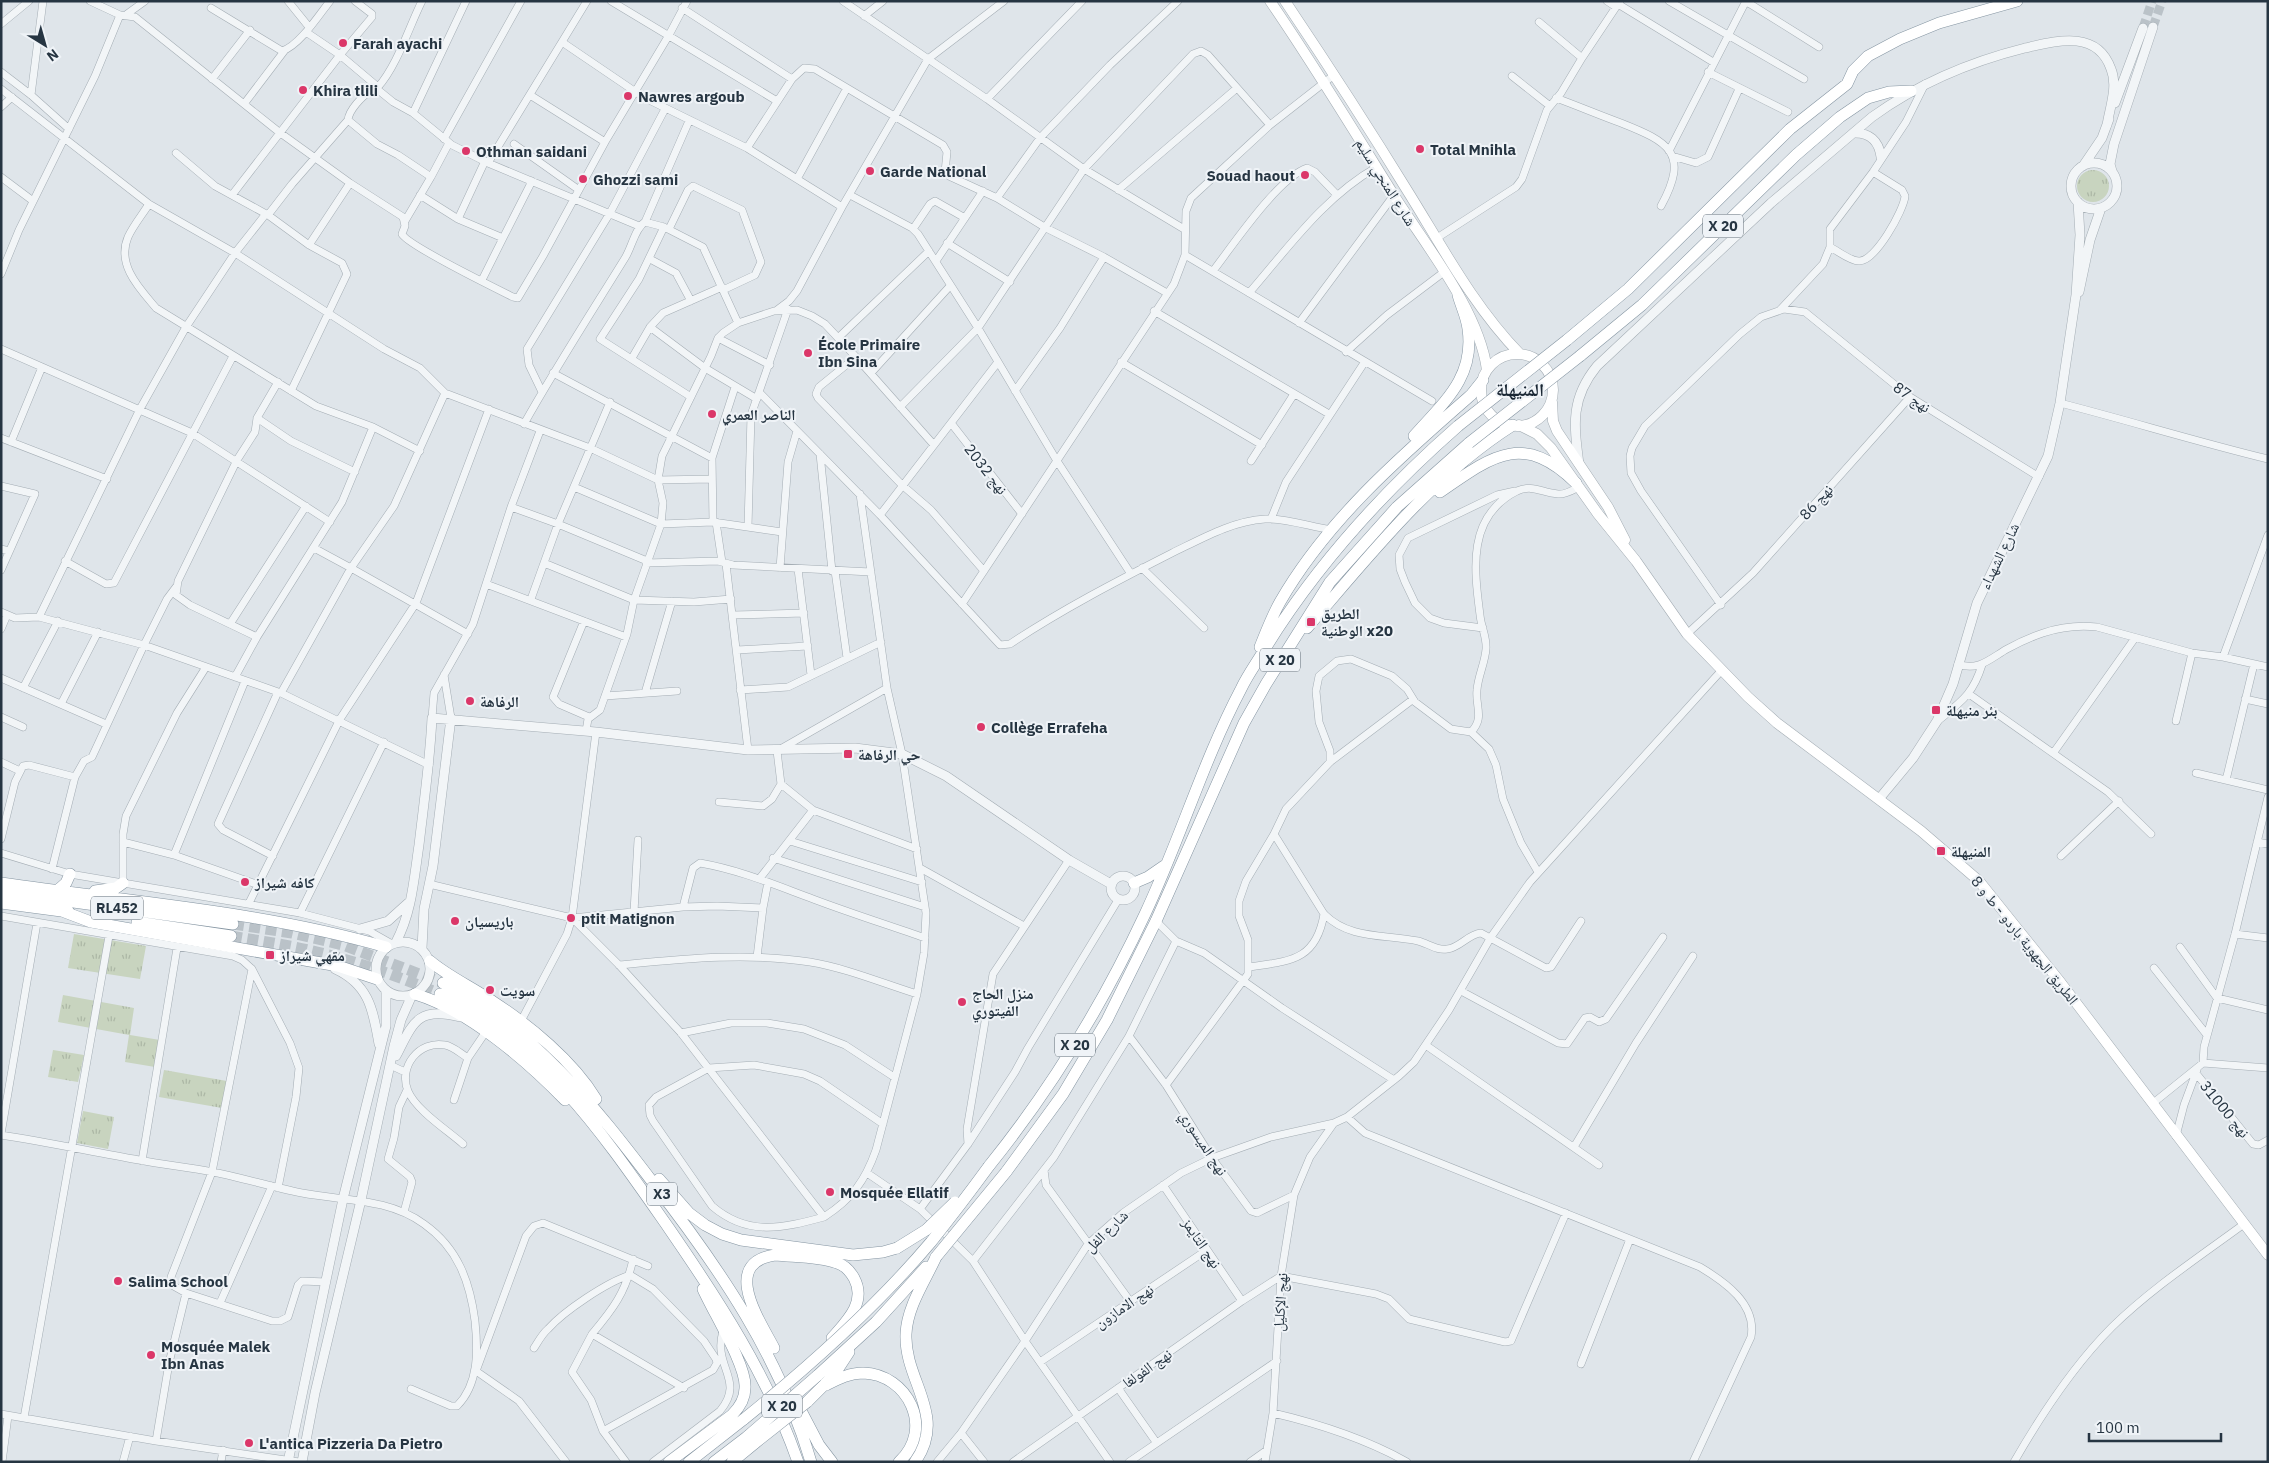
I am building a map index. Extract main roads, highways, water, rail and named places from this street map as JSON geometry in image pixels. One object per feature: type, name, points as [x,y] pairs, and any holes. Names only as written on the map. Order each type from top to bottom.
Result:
[{"type":"highway","points":[[1984,5],[2017,1]]},
{"type":"highway","name":"X 20","points":[[1241,688],[1315,574],[1379,500],[1417,462],[1458,426],[1568,340],[1628,289],[1790,128],[1847,84],[1853,71],[1862,60],[1887,45],[1984,5]]},
{"type":"highway","name":"X 20","points":[[714,1462],[751,1440],[896,1301],[936,1257],[1006,1172],[1053,1108],[1086,1058],[1123,990],[1156,922],[1244,723],[1266,684],[1330,582],[1397,507],[1468,443],[1642,305],[1796,155],[1840,117],[1868,98],[1890,92],[1911,91]]},
{"type":"highway","points":[[1376,480],[1457,387],[1466,369],[1469,353],[1468,328],[1458,296]]},
{"type":"highway","name":"X 20","points":[[689,1462],[808,1365],[866,1312],[910,1266],[950,1218],[988,1166],[1024,1122],[1072,1051],[1145,914],[1199,782],[1280,602],[1300,571],[1332,530],[1376,480],[1471,395],[1485,375]]},
{"type":"highway","name":"X 20","points":[[1266,684],[1294,644],[1397,525],[1454,471],[1496,436],[1516,425]]},
{"type":"highway","points":[[1397,525],[1468,472],[1501,455],[1523,453],[1541,457],[1561,468],[1578,485]]},
{"type":"highway","points":[[1134,883],[1148,878],[1167,863]]},
{"type":"highway","points":[[58,890],[66,884],[70,874]]},
{"type":"highway","points":[[1,883],[89,894],[296,926],[391,944]]},
{"type":"highway","points":[[89,894],[99,890],[116,888],[124,883]]},
{"type":"highway","name":"RL452","points":[[1,892],[233,924]]},
{"type":"highway","name":"RL452","points":[[1,903],[231,936]]},
{"type":"highway","points":[[62,912],[96,923],[348,968],[377,978]]},
{"type":"highway","points":[[430,961],[521,1022],[548,1045],[581,1079],[598,1103],[606,1121]]},
{"type":"highway","name":"X3","points":[[443,983],[478,1002],[534,1045],[564,1073],[606,1121],[676,1213],[723,1279],[755,1330],[793,1408],[811,1462]]},
{"type":"highway","points":[[413,994],[435,1002],[463,1018],[518,1057],[561,1096],[619,1158]]},
{"type":"highway","name":"X3","points":[[440,994],[474,1013],[528,1053],[580,1106],[692,1262],[741,1338],[786,1428],[798,1462]]},
{"type":"highway","points":[[621,1141],[652,1170],[689,1213],[705,1225],[722,1234],[741,1240],[853,1256],[898,1248],[917,1236],[935,1222],[988,1166]]},
{"type":"highway","points":[[808,1365],[854,1312],[858,1293],[856,1280],[848,1269],[836,1262],[775,1255],[760,1259],[749,1270],[746,1285],[753,1308],[777,1356],[781,1380],[801,1409],[819,1445],[832,1462]]},
{"type":"highway","points":[[915,1462],[925,1442],[927,1413],[909,1360],[906,1333],[912,1307],[936,1257]]},
{"type":"highway","points":[[669,1462],[732,1415],[740,1407],[744,1397],[744,1375],[692,1262]]},
{"type":"highway","points":[[732,1462],[751,1440],[807,1402],[826,1385],[842,1365],[854,1343]]},
{"type":"highway","points":[[826,1385],[851,1374],[870,1374],[887,1379],[902,1390],[912,1405],[916,1425],[911,1447],[899,1462]]},
{"type":"highway","points":[[786,1428],[790,1462]]},
{"type":"main road","name":"شارع المنجي سليم","points":[[1270,1],[1324,81],[1458,296],[1478,333],[1485,352],[1485,375]]},
{"type":"main road","name":"شارع المنجي سليم","points":[[1285,1],[1492,322],[1520,354]]},
{"type":"main road","points":[[1520,354],[1538,360],[1546,369],[1552,380],[1552,399],[1540,418],[1530,423],[1516,425],[1498,420],[1487,410],[1483,400],[1485,375],[1501,358],[1520,354]]},
{"type":"main road","name":"الطريق الجهوية باردو - ط و 8","points":[[1552,399],[1551,410],[1557,431],[1608,507],[1636,561]]},
{"type":"main road","name":"الطريق الجهوية باردو - ط و 8","points":[[1516,425],[1529,429],[1545,440],[1688,634],[1762,711],[1879,799],[1944,850],[1979,881],[2061,983],[2268,1255]]},
{"type":"tunnel","points":[[2143,28],[2152,1]]},
{"type":"tunnel","points":[[2153,27],[2162,1]]},
{"type":"tunnel","points":[[233,924],[292,933],[343,945],[443,983]]},
{"type":"tunnel","points":[[231,936],[296,947],[348,960],[440,994]]},
{"type":"place","name":"Farah ayachi","points":[[343,43]]},
{"type":"place","name":"Khira tlili","points":[[303,90]]},
{"type":"place","name":"Nawres argoub","points":[[628,96]]},
{"type":"place","name":"Total Mnihla","points":[[1420,149]]},
{"type":"place","name":"Othman saidani","points":[[466,151]]},
{"type":"place","name":"Garde National","points":[[870,171]]},
{"type":"place","name":"Souad haout","points":[[1305,175]]},
{"type":"place","name":"Ghozzi sami","points":[[583,179]]},
{"type":"place","name":"École Primaire Ibn Sina","points":[[808,353]]},
{"type":"place","name":"الناصر العمري","points":[[712,414]]},
{"type":"place","name":"الطريق الوطنية x20","points":[[1311,622]]},
{"type":"place","name":"الرفاهة","points":[[470,701]]},
{"type":"place","name":"بئر منيهلة","points":[[1936,710]]},
{"type":"place","name":"Collège Errafeha","points":[[981,727]]},
{"type":"place","name":"حي الرفاهة","points":[[848,754]]},
{"type":"place","name":"المنيهلة","points":[[1941,851]]},
{"type":"place","name":"کافه شيراز","points":[[245,882]]},
{"type":"place","name":"ptit Matignon","points":[[571,918]]},
{"type":"place","name":"باريسيان","points":[[455,921]]},
{"type":"place","name":"مقهي شيراز","points":[[270,955]]},
{"type":"place","name":"سويت","points":[[490,990]]},
{"type":"place","name":"منزل الحاج الفيتوري","points":[[962,1002]]},
{"type":"place","name":"Mosquée Ellatif","points":[[830,1192]]},
{"type":"place","name":"Salima School","points":[[118,1281]]},
{"type":"place","name":"Mosquée Malek Ibn Anas","points":[[151,1355]]},
{"type":"place","name":"L'antica Pizzeria Da Pietro","points":[[249,1443]]},
{"type":"district","name":"المنيهلة","points":[[1520,389]]}]
